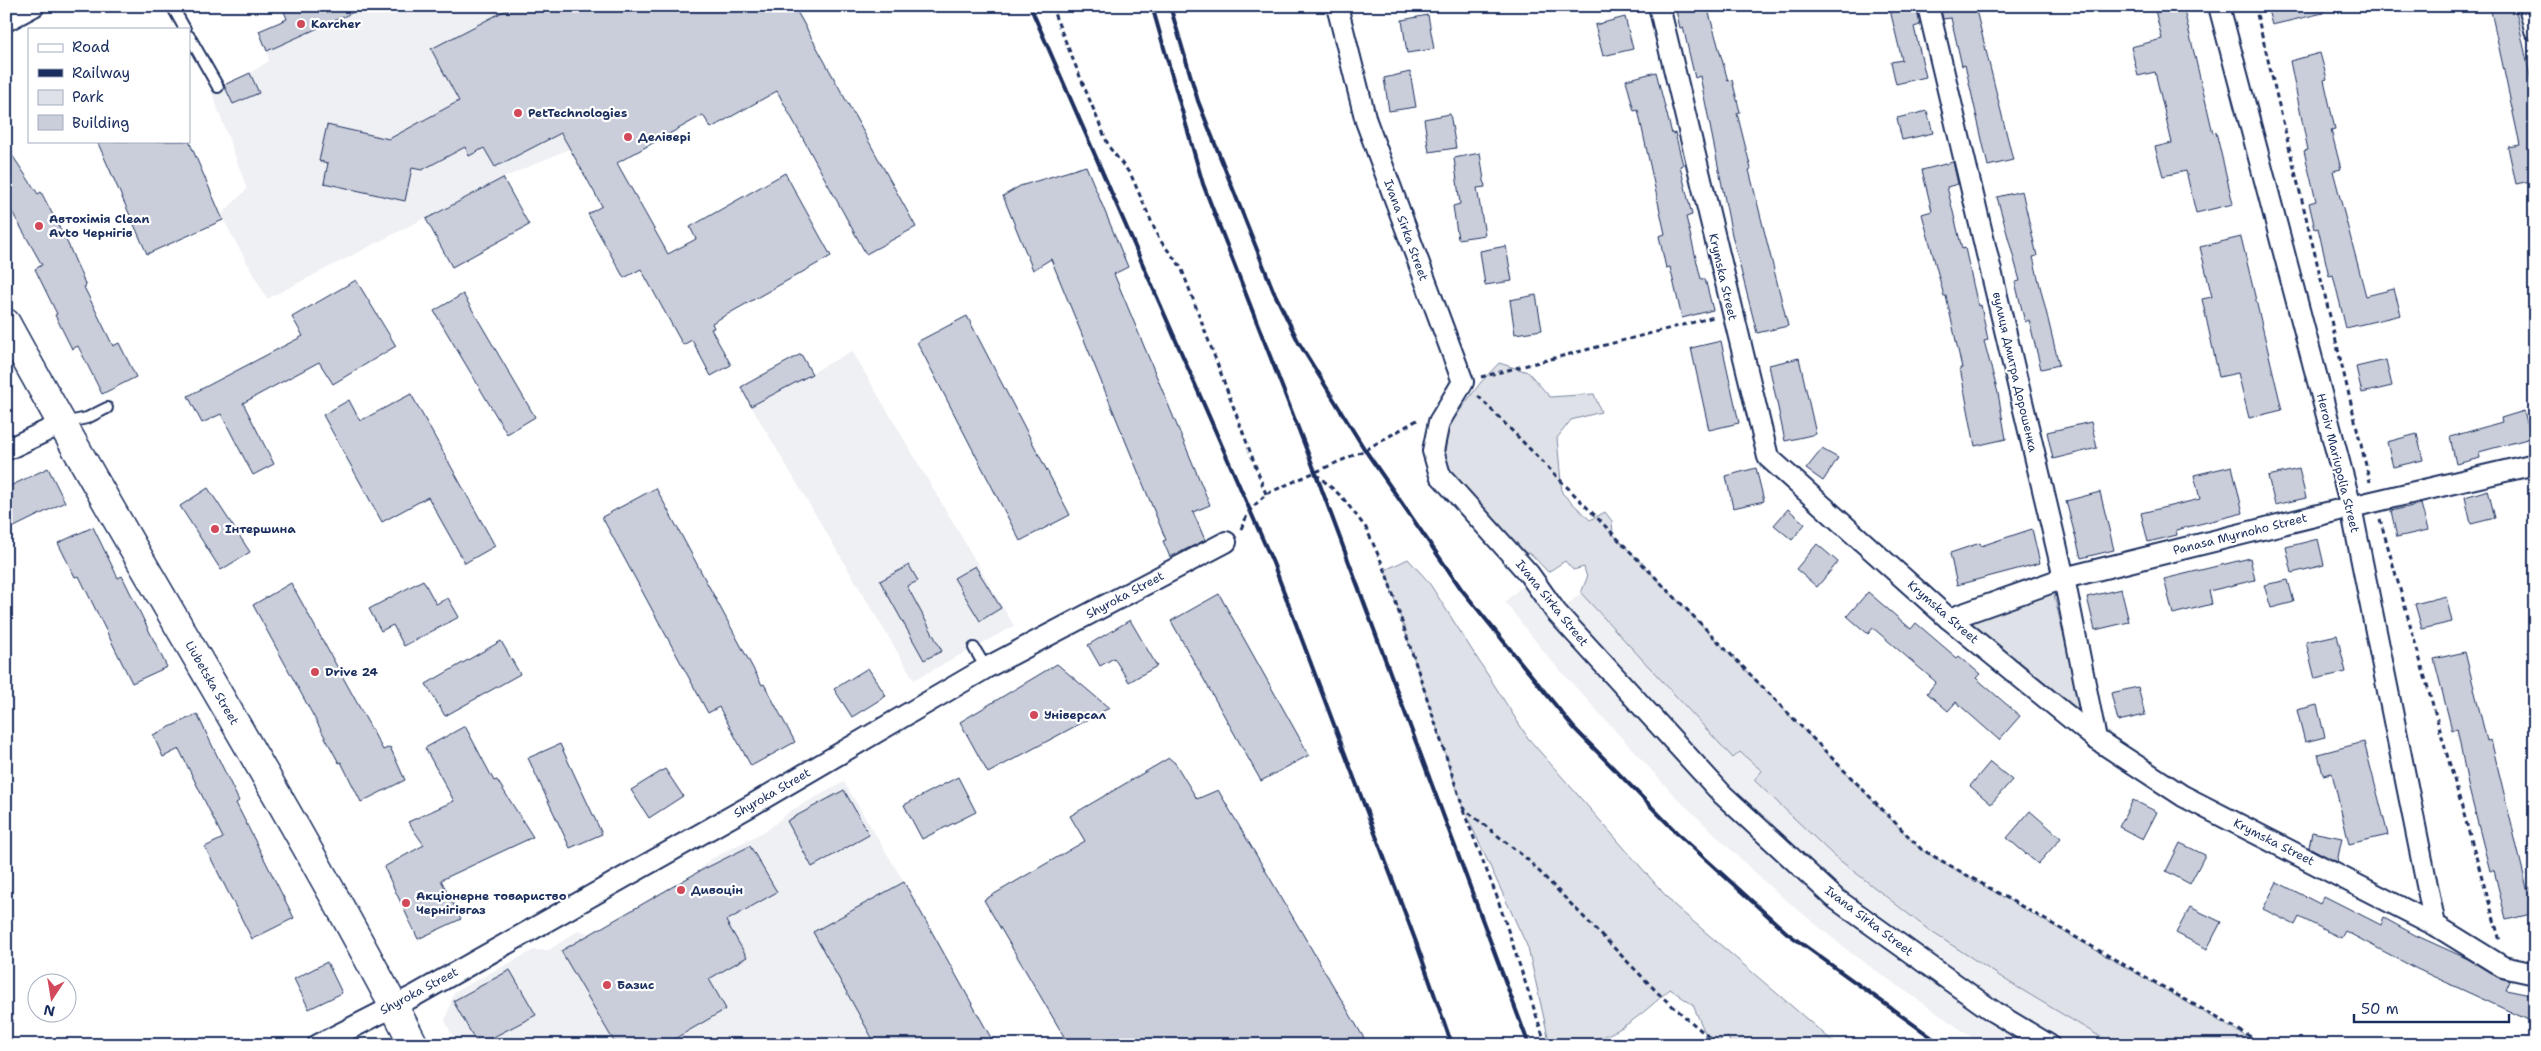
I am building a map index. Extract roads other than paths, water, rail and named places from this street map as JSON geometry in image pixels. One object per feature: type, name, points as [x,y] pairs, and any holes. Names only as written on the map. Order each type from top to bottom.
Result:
[{"type":"main road","name":"Liubetska Street","points":[[6,323],[61,424],[276,793],[414,1045]]},
{"type":"street","points":[[6,21],[34,6]]},
{"type":"street","name":"Ivana Sirka Street","points":[[1337,6],[1366,121],[1463,382],[1439,422],[1433,451],[1440,475],[1530,574],[1556,612],[1723,795],[1836,899],[1994,1012],[2049,1045]]},
{"type":"street","name":"Krymska Street","points":[[1659,6],[1768,456],[1949,619],[2096,739],[2183,796],[2435,925],[2503,967],[2535,974]]},
{"type":"street","name":"вулиця Дмитра Дорошенка","points":[[1928,6],[2064,578],[2096,739]]},
{"type":"street","name":"Heroiv Mariupolia Street","points":[[2219,6],[2351,506],[2435,925]]},
{"type":"street","points":[[2529,6],[2535,30]]},
{"type":"street","points":[[6,450],[61,424]]},
{"type":"street","name":"Panasa Myrnoho Street","points":[[1949,619],[2064,578],[2351,506],[2535,464]]},
{"type":"street","name":"Shyroka Street","points":[[318,1045],[393,1006],[752,805],[986,668],[1226,542]]},
{"type":"lane","points":[[172,6],[184,28]]},
{"type":"lane","points":[[190,38],[218,87]]},
{"type":"lane","points":[[61,424],[87,418],[107,408]]},
{"type":"lane","points":[[974,648],[986,668]]},
{"type":"railway","points":[[1030,6],[1273,563],[1416,942],[1452,1045]]},
{"type":"railway","points":[[1152,6],[1203,184],[1316,474],[1529,1045]]},
{"type":"railway","points":[[1170,6],[1198,101],[1273,290],[1299,343],[1365,450],[1462,590],[1574,728],[1677,833],[1787,933],[1942,1045]]},
{"type":"place","name":"Kаrcher","points":[[301,24]]},
{"type":"place","name":"PetTechnologies","points":[[518,113]]},
{"type":"place","name":"Делівері","points":[[628,137]]},
{"type":"place","name":"Автохімія Clean Avto Чернігів","points":[[39,226]]},
{"type":"place","name":"Інтершина","points":[[215,529]]},
{"type":"place","name":"Drive 24","points":[[315,672]]},
{"type":"place","name":"Універсал","points":[[1034,715]]},
{"type":"place","name":"Дивоцін","points":[[681,890]]},
{"type":"place","name":"Акціонерне товариство Чернігівгаз","points":[[406,903]]},
{"type":"place","name":"Базис","points":[[607,985]]}]
